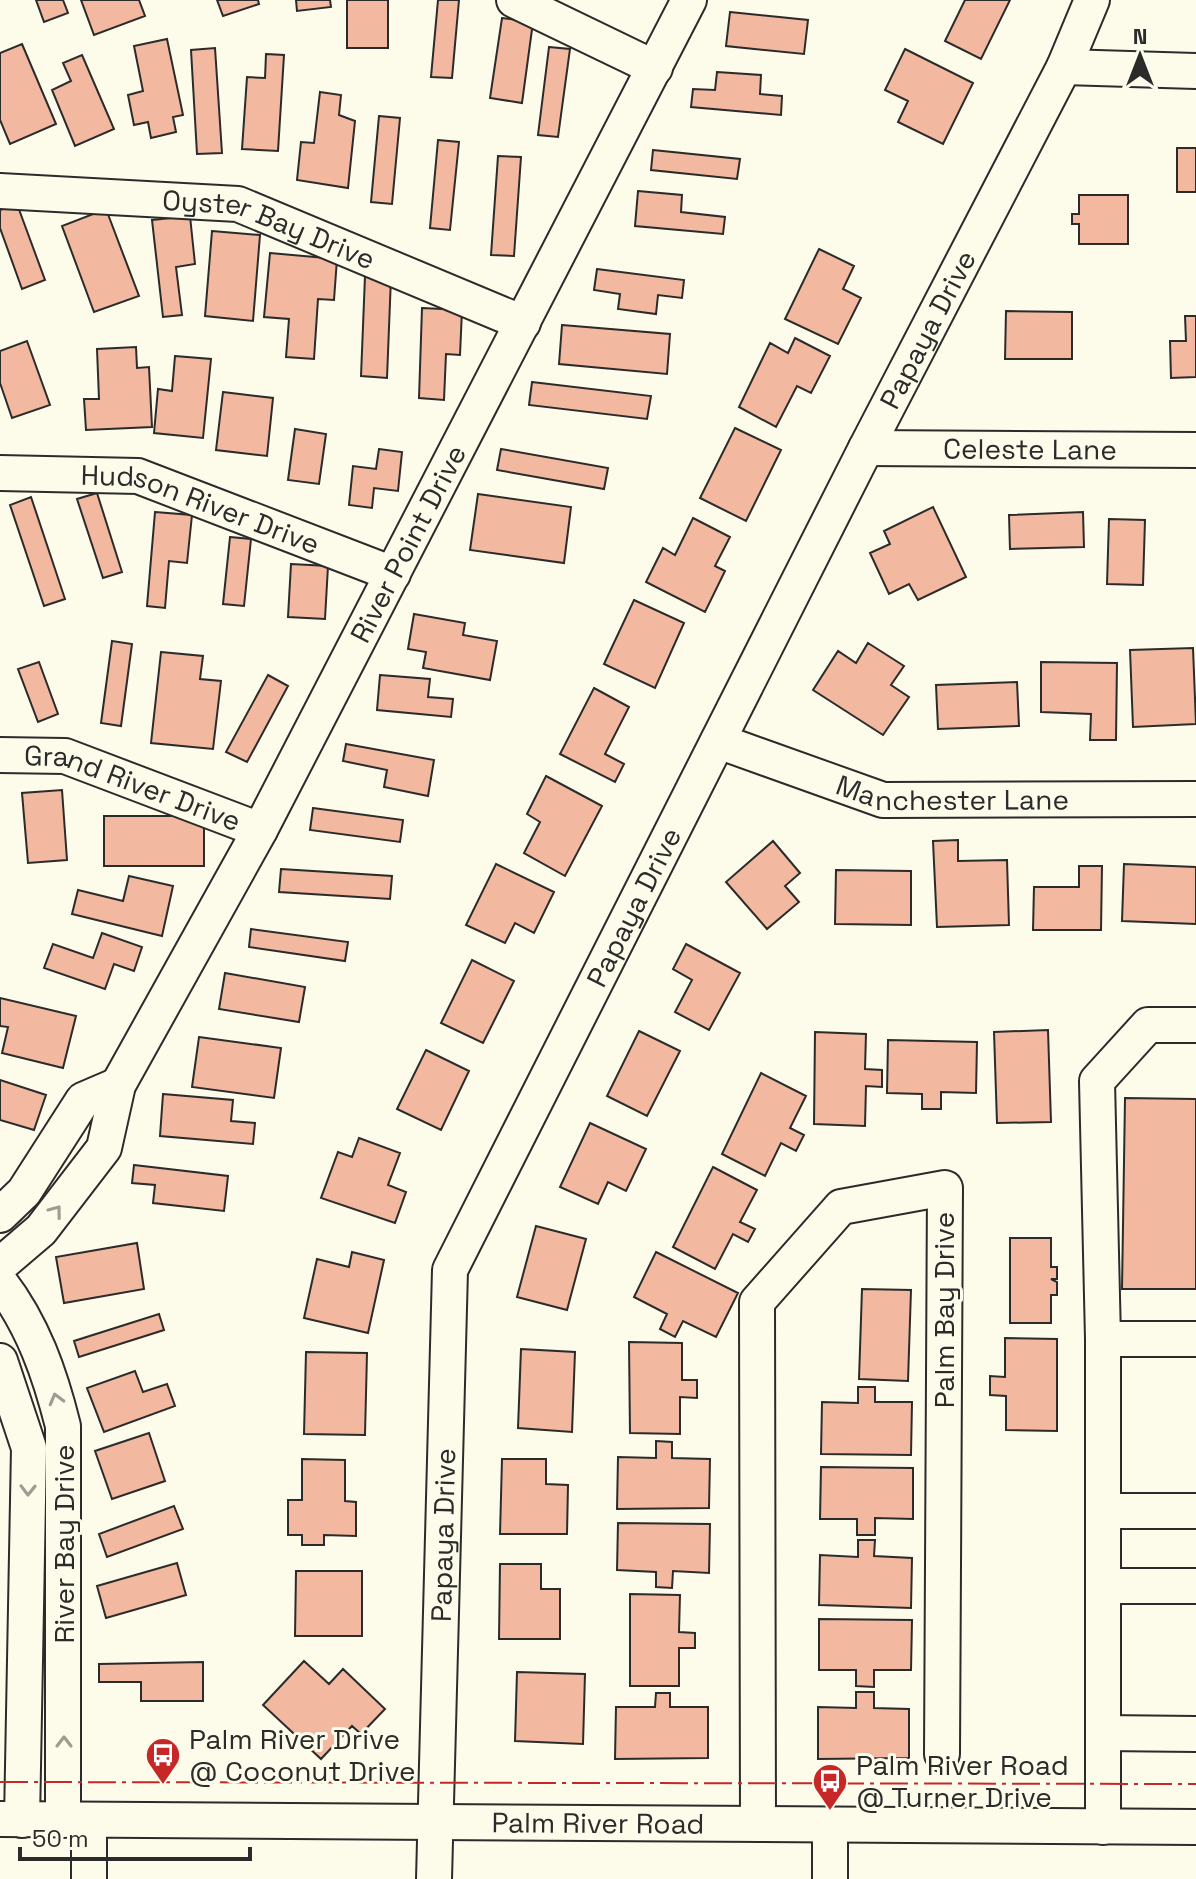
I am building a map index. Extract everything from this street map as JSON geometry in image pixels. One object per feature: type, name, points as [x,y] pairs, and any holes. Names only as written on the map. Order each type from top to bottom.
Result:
[{"type":"street","points":[[514,0],[655,68]]},
{"type":"street","name":"River Point Drive","points":[[0,1265],[41,1230],[104,1148],[118,1085],[260,830],[689,0]]},
{"type":"street","name":"Papaya Drive","points":[[434,1879],[432,1825],[450,1270],[866,448],[1064,67],[1092,0]]},
{"type":"street","points":[[1064,67],[1196,71]]},
{"type":"street","name":"Oyster Bay Drive","points":[[0,191],[238,204],[523,323]]},
{"type":"street","name":"Celeste Lane","points":[[866,448],[1196,450]]},
{"type":"street","name":"Hudson River Drive","points":[[0,473],[138,476],[393,574]]},
{"type":"street","name":"Manchester Lane","points":[[718,741],[883,800],[1196,799]]},
{"type":"street","name":"Grand River Drive","points":[[0,755],[65,756],[260,830]]},
{"type":"street","points":[[1103,1827],[1103,1339],[1097,1081],[1148,1025],[1196,1025]]},
{"type":"street","points":[[0,1215],[24,1192],[83,1100],[118,1085]]},
{"type":"street","name":"Palm Bay Drive","points":[[758,1824],[757,1302],[841,1207],[945,1188],[942,1754]]},
{"type":"street","name":"River Bay Drive","points":[[0,1282],[31,1332],[50,1377],[63,1426],[65,1583],[76,1820],[89,1879]]},
{"type":"street","points":[[1103,1339],[1196,1339]]},
{"type":"street","name":"River Bay Drive","points":[[0,1361],[29,1448],[13,1582],[11,1820]]},
{"type":"street","points":[[1103,1511],[1196,1511]]},
{"type":"street","points":[[13,1582],[65,1583]]},
{"type":"street","points":[[1103,1586],[1196,1586]]},
{"type":"street","points":[[1103,1733],[1196,1734]]},
{"type":"street","name":"Palm River Road","points":[[11,1820],[432,1825],[1196,1827]]},
{"type":"street","points":[[830,1826],[830,1879]]},
{"type":"building","points":[[36,0],[63,0],[68,13],[44,22]]},
{"type":"building","points":[[81,0],[139,0],[145,16],[94,35]]},
{"type":"building","points":[[217,0],[258,0],[259,4],[223,16]]},
{"type":"building","points":[[296,0],[330,0],[331,7],[297,11]]},
{"type":"building","points":[[347,0],[388,0],[388,48],[347,48]]},
{"type":"building","points":[[438,0],[459,0],[452,78],[431,77]]},
{"type":"building","points":[[965,0],[1010,0],[981,59],[945,41]]},
{"type":"building","points":[[730,12],[808,20],[804,54],[726,46]]},
{"type":"building","points":[[502,18],[533,22],[522,103],[490,98]]},
{"type":"building","points":[[167,39],[183,115],[173,117],[176,132],[151,138],[148,122],[134,125],[128,95],[143,91],[134,46]]},
{"type":"building","points":[[22,44],[56,124],[10,144],[0,120],[0,53]]},
{"type":"building","points":[[549,47],[570,49],[558,137],[538,135]]},
{"type":"building","points":[[215,48],[222,153],[197,154],[191,50]]},
{"type":"building","points":[[905,49],[973,83],[943,144],[898,122],[908,101],[885,90]]},
{"type":"building","points":[[266,54],[284,55],[278,151],[242,149],[247,77],[265,78]]},
{"type":"building","points":[[82,55],[114,129],[75,146],[52,90],[71,81],[63,63]]},
{"type":"building","points":[[717,72],[761,75],[760,94],[782,96],[781,115],[691,107],[693,89],[715,90]]},
{"type":"building","points":[[320,92],[341,95],[339,115],[355,121],[348,188],[297,180],[301,142],[314,143]]},
{"type":"building","points":[[379,116],[400,118],[392,204],[371,202]]},
{"type":"building","points":[[438,140],[459,142],[450,230],[430,228]]},
{"type":"building","points":[[1177,148],[1196,148],[1196,192],[1177,192]]},
{"type":"building","points":[[653,150],[740,159],[737,179],[651,170]]},
{"type":"building","points":[[498,156],[521,157],[514,256],[491,255]]},
{"type":"building","points":[[638,191],[682,195],[681,212],[725,217],[723,234],[635,226]]},
{"type":"building","points":[[1079,195],[1128,195],[1128,244],[1079,244],[1079,224],[1072,224],[1072,214],[1079,214]]},
{"type":"building","points":[[17,204],[45,280],[22,289],[0,228],[0,210]]},
{"type":"building","points":[[106,209],[139,296],[94,312],[62,226]]},
{"type":"building","points":[[190,216],[195,264],[176,267],[182,315],[163,317],[152,220]]},
{"type":"building","points":[[212,231],[260,235],[253,321],[205,316]]},
{"type":"building","points":[[819,249],[854,266],[843,289],[861,298],[838,344],[785,319]]},
{"type":"building","points":[[270,253],[337,259],[334,300],[318,299],[314,359],[286,357],[289,319],[264,317]]},
{"type":"building","points":[[597,269],[684,280],[682,298],[658,295],[656,314],[618,309],[620,294],[594,290]]},
{"type":"building","points":[[365,276],[391,277],[387,378],[361,376]]},
{"type":"building","points":[[422,308],[462,310],[460,355],[446,354],[444,400],[419,398]]},
{"type":"building","points":[[1006,311],[1072,312],[1072,359],[1005,359]]},
{"type":"building","points":[[1185,316],[1196,316],[1196,377],[1171,378],[1170,341],[1186,341]]},
{"type":"building","points":[[562,325],[670,334],[667,374],[559,364]]},
{"type":"building","points":[[795,338],[830,356],[811,393],[797,386],[776,427],[739,407],[770,343],[788,353]]},
{"type":"building","points":[[27,341],[50,405],[12,418],[0,383],[0,351]]},
{"type":"building","points":[[136,347],[137,368],[149,367],[152,427],[86,430],[84,399],[99,399],[97,349]]},
{"type":"building","points":[[175,356],[211,359],[203,438],[154,433],[158,389],[172,391]]},
{"type":"building","points":[[532,382],[651,396],[647,419],[529,405]]},
{"type":"building","points":[[223,392],[273,398],[267,456],[216,450]]},
{"type":"building","points":[[735,428],[781,450],[746,521],[700,498]]},
{"type":"building","points":[[295,429],[326,434],[319,484],[288,480]]},
{"type":"building","points":[[379,449],[402,452],[398,491],[374,488],[372,508],[349,505],[353,466],[376,469]]},
{"type":"building","points":[[501,449],[608,468],[604,489],[497,470]]},
{"type":"building","points":[[97,493],[122,572],[103,578],[77,499]]},
{"type":"building","points":[[478,494],[571,507],[564,563],[470,550]]},
{"type":"building","points":[[31,497],[65,599],[44,606],[10,505]]},
{"type":"building","points":[[933,507],[966,577],[918,600],[909,584],[889,594],[870,553],[890,544],[884,531]]},
{"type":"building","points":[[155,512],[192,515],[187,563],[169,561],[165,608],[147,606]]},
{"type":"building","points":[[1083,512],[1084,547],[1010,549],[1009,515]]},
{"type":"building","points":[[693,518],[730,537],[715,566],[725,571],[705,612],[646,582],[663,548],[675,555]]},
{"type":"building","points":[[1109,519],[1145,520],[1143,585],[1107,584]]},
{"type":"building","points":[[230,537],[251,539],[244,606],[223,604]]},
{"type":"building","points":[[291,564],[328,566],[325,619],[288,617]]},
{"type":"building","points":[[634,600],[684,623],[655,688],[604,664]]},
{"type":"building","points":[[414,614],[465,623],[463,635],[497,641],[490,680],[423,668],[426,652],[408,649]]},
{"type":"building","points":[[112,641],[132,644],[121,726],[101,723]]},
{"type":"building","points":[[868,643],[904,666],[891,685],[909,697],[883,735],[813,690],[838,651],[856,663]]},
{"type":"building","points":[[1193,648],[1196,724],[1133,727],[1130,650]]},
{"type":"building","points":[[161,652],[203,656],[200,679],[221,681],[213,749],[151,743]]},
{"type":"building","points":[[39,662],[58,714],[38,722],[18,669]]},
{"type":"building","points":[[1041,662],[1117,663],[1116,740],[1090,740],[1091,714],[1041,712]]},
{"type":"building","points":[[268,675],[288,686],[247,762],[226,752]]},
{"type":"building","points":[[380,675],[430,679],[428,697],[453,699],[451,717],[377,710]]},
{"type":"building","points":[[1017,682],[1019,726],[938,729],[936,685]]},
{"type":"building","points":[[594,688],[629,707],[605,754],[624,764],[615,782],[560,754]]},
{"type":"building","points":[[346,744],[434,760],[428,796],[384,787],[387,770],[343,761]]},
{"type":"building","points":[[546,776],[602,806],[565,876],[524,853],[540,822],[527,814]]},
{"type":"building","points":[[62,790],[67,860],[28,863],[22,793]]},
{"type":"building","points":[[313,808],[403,820],[400,842],[310,830]]},
{"type":"building","points":[[104,816],[204,816],[204,866],[104,866]]},
{"type":"building","points":[[958,840],[958,861],[1007,860],[1009,925],[937,927],[933,841]]},
{"type":"building","points":[[773,841],[800,873],[785,886],[799,902],[767,929],[726,882]]},
{"type":"building","points":[[496,864],[554,892],[534,933],[515,923],[505,943],[466,925]]},
{"type":"building","points":[[1124,864],[1196,867],[1196,924],[1122,921]]},
{"type":"building","points":[[1079,866],[1102,866],[1101,930],[1033,930],[1034,887],[1079,887]]},
{"type":"building","points":[[281,869],[392,876],[390,899],[279,892]]},
{"type":"building","points":[[836,870],[911,871],[911,925],[835,924]]},
{"type":"building","points":[[129,876],[173,886],[162,936],[72,914],[78,890],[123,901]]},
{"type":"building","points":[[251,929],[348,942],[345,961],[249,947]]},
{"type":"building","points":[[102,933],[142,947],[134,971],[114,964],[105,989],[44,968],[53,944],[93,958]]},
{"type":"building","points":[[686,944],[740,973],[709,1030],[675,1012],[692,980],[673,969]]},
{"type":"building","points":[[472,960],[514,981],[483,1043],[441,1023]]},
{"type":"building","points":[[225,973],[305,987],[299,1022],[219,1009]]},
{"type":"building","points":[[0,998],[76,1016],[63,1068],[2,1053],[8,1027],[0,1026]]},
{"type":"building","points":[[1048,1030],[1051,1122],[997,1123],[994,1032]]},
{"type":"building","points":[[639,1031],[680,1051],[647,1116],[607,1096]]},
{"type":"building","points":[[815,1032],[866,1034],[865,1069],[882,1070],[882,1087],[866,1086],[865,1126],[814,1124]]},
{"type":"building","points":[[199,1037],[281,1048],[274,1098],[192,1087]]},
{"type":"building","points":[[888,1040],[977,1042],[976,1093],[941,1092],[941,1109],[922,1109],[922,1094],[887,1093]]},
{"type":"building","points":[[426,1050],[469,1071],[441,1130],[397,1109]]},
{"type":"building","points":[[761,1073],[806,1096],[790,1128],[804,1135],[796,1151],[781,1143],[765,1176],[722,1154]]},
{"type":"building","points":[[0,1080],[46,1095],[34,1130],[0,1120]]},
{"type":"building","points":[[163,1094],[233,1100],[231,1121],[255,1123],[253,1144],[160,1136]]},
{"type":"building","points":[[1125,1098],[1196,1099],[1196,1289],[1122,1289]]},
{"type":"building","points":[[590,1123],[646,1149],[626,1191],[608,1182],[598,1204],[560,1187]]},
{"type":"building","points":[[359,1138],[400,1153],[388,1185],[406,1192],[395,1223],[321,1198],[338,1152],[352,1157]]},
{"type":"building","points":[[134,1165],[228,1176],[224,1211],[153,1203],[155,1185],[132,1183]]},
{"type":"building","points":[[713,1167],[757,1190],[740,1222],[755,1229],[748,1242],[733,1234],[715,1269],[673,1247]]},
{"type":"building","points":[[536,1226],[586,1239],[567,1310],[517,1297]]},
{"type":"building","points":[[1010,1238],[1051,1238],[1051,1267],[1057,1267],[1057,1279],[1051,1279],[1057,1282],[1057,1295],[1051,1295],[1051,1323],[1010,1323]]},
{"type":"building","points":[[137,1243],[144,1289],[64,1303],[56,1257]]},
{"type":"building","points":[[352,1252],[384,1260],[368,1333],[304,1318],[317,1259],[349,1267]]},
{"type":"building","points":[[656,1252],[738,1293],[716,1337],[683,1321],[675,1337],[660,1329],[667,1314],[634,1297]]},
{"type":"building","points":[[862,1289],[911,1290],[908,1381],[859,1379]]},
{"type":"building","points":[[159,1314],[164,1330],[79,1357],[74,1341]]},
{"type":"building","points":[[1005,1338],[1057,1339],[1057,1431],[1006,1430],[1006,1396],[990,1395],[990,1376],[1005,1377]]},
{"type":"building","points":[[629,1342],[682,1343],[682,1380],[697,1380],[697,1398],[680,1397],[680,1434],[630,1433]]},
{"type":"building","points":[[521,1349],[575,1352],[572,1432],[518,1428]]},
{"type":"building","points":[[306,1352],[367,1353],[365,1435],[304,1434]]},
{"type":"building","points":[[135,1371],[143,1392],[167,1384],[175,1406],[104,1432],[87,1388]]},
{"type":"building","points":[[858,1387],[875,1387],[875,1402],[912,1402],[911,1455],[821,1454],[822,1402],[858,1403]]},
{"type":"building","points":[[149,1433],[165,1481],[112,1499],[95,1451]]},
{"type":"building","points":[[656,1441],[672,1442],[672,1458],[710,1459],[709,1508],[617,1509],[618,1457],[656,1458]]},
{"type":"building","points":[[302,1459],[345,1460],[345,1501],[356,1502],[356,1536],[324,1535],[324,1545],[302,1545],[302,1535],[288,1535],[288,1500],[302,1500]]},
{"type":"building","points":[[502,1459],[546,1459],[546,1484],[568,1485],[567,1534],[500,1534]]},
{"type":"building","points":[[821,1467],[913,1468],[913,1519],[875,1518],[875,1535],[857,1535],[857,1519],[820,1519]]},
{"type":"building","points":[[174,1506],[183,1529],[107,1557],[99,1534]]},
{"type":"building","points":[[618,1523],[710,1524],[709,1573],[673,1571],[672,1588],[656,1587],[656,1572],[617,1570]]},
{"type":"building","points":[[858,1540],[875,1540],[874,1556],[912,1558],[911,1608],[819,1605],[820,1555],[858,1557]]},
{"type":"building","points":[[177,1563],[186,1595],[106,1618],[97,1586]]},
{"type":"building","points":[[500,1564],[541,1564],[541,1589],[560,1589],[560,1639],[499,1639]]},
{"type":"building","points":[[296,1571],[362,1571],[362,1636],[295,1636]]},
{"type":"building","points":[[630,1594],[680,1595],[679,1632],[695,1633],[695,1648],[679,1648],[679,1686],[630,1686]]},
{"type":"building","points":[[819,1619],[912,1620],[911,1670],[874,1670],[874,1687],[856,1686],[856,1670],[819,1670]]},
{"type":"building","points":[[304,1661],[329,1684],[343,1669],[385,1709],[361,1734],[352,1726],[321,1759],[263,1705]]},
{"type":"building","points":[[203,1662],[203,1701],[141,1701],[141,1682],[99,1682],[99,1664]]},
{"type":"building","points":[[517,1672],[585,1674],[583,1744],[515,1741]]},
{"type":"building","points":[[856,1692],[874,1692],[874,1708],[909,1709],[909,1758],[818,1759],[818,1707],[856,1708]]},
{"type":"building","points":[[656,1693],[670,1693],[670,1707],[708,1707],[708,1758],[615,1759],[616,1707],[655,1707]]},
{"type":"power","points":[[0,1782],[1196,1784]]},
{"type":"place","name":"Palm River Drive @ Coconut Drive","points":[[163,1786]]},
{"type":"place","name":"Palm River Road @ Turner Drive","points":[[830,1812]]}]
